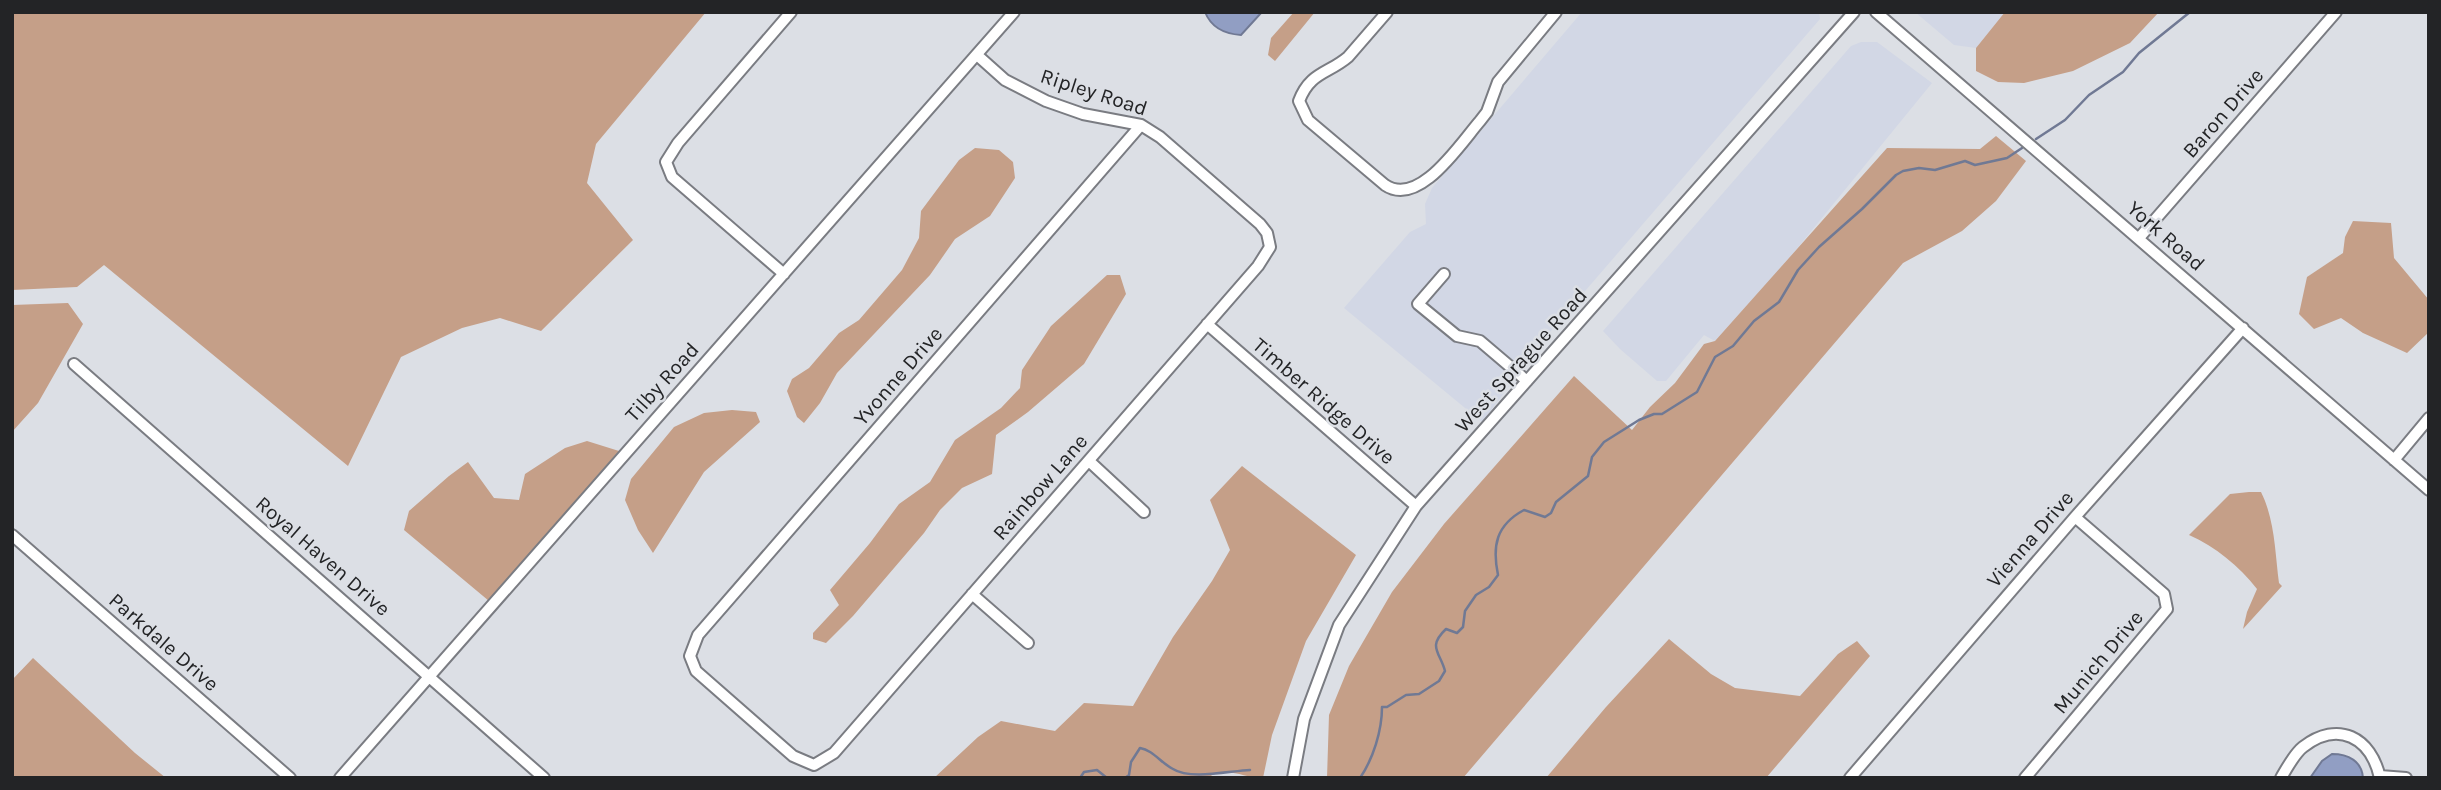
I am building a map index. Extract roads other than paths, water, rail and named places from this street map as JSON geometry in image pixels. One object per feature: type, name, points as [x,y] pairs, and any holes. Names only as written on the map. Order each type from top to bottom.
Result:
[{"type":"street","points":[[784,274],[672,177],[666,162],[678,143],[791,12]]},
{"type":"street","name":"Tilby Road","points":[[340,778],[1014,12]]},
{"type":"street","points":[[1387,12],[1348,57],[1311,81],[1299,101],[1308,120],[1385,185],[1402,192],[1422,185],[1480,121],[1488,111],[1498,82],[1556,12]]},
{"type":"street","name":"West Sprague Road","points":[[1293,778],[1304,719],[1339,625],[1416,506],[1854,12]]},
{"type":"street","name":"York Road","points":[[1877,12],[2429,490]]},
{"type":"street","name":"Baron Drive","points":[[2140,238],[2336,12]]},
{"type":"street","name":"Ripley Road","points":[[976,55],[1005,80],[1046,101],[1083,114],[1141,125],[1160,137],[1260,224]]},
{"type":"street","name":"Yvonne Drive","points":[[814,765],[793,756],[696,671],[690,656],[698,635],[1141,125]]},
{"type":"street","name":"Rainbow Lane","points":[[814,765],[834,753],[1258,266],[1270,247],[1268,233],[1260,224]]},
{"type":"street","points":[[1444,274],[1418,304],[1457,336],[1480,341],[1527,381]]},
{"type":"street","name":"Timber Ridge Drive","points":[[1207,324],[1416,506]]},
{"type":"street","name":"Vienna Drive","points":[[1850,778],[2075,517],[2243,328]]},
{"type":"street","name":"Royal Haven Drive","points":[[74,364],[544,778]]},
{"type":"street","points":[[2394,460],[2429,418]]},
{"type":"street","points":[[1088,461],[1144,512]]},
{"type":"street","name":"Munich Drive","points":[[2025,778],[2167,610],[2164,594],[2075,517]]},
{"type":"street","name":"Parkdale Drive","points":[[12,535],[290,778]]},
{"type":"street","points":[[972,594],[1028,643]]},
{"type":"street","points":[[2281,778],[2301,748],[2319,737],[2340,732],[2356,739],[2367,748],[2380,777],[2406,778]]},
{"type":"water","points":[[1205,12],[1262,12],[1241,35],[1219,29]]},
{"type":"water","points":[[2332,754],[2343,755],[2357,763],[2363,778],[2310,778],[2322,761]]},
{"type":"waterway","points":[[2036,139],[2065,120],[2089,95],[2123,72],[2139,53],[2190,12]]},
{"type":"waterway","points":[[1360,778],[1376,744],[1382,707],[1387,707],[1406,695],[1419,694],[1439,681],[1445,671],[1436,650],[1437,640],[1446,629],[1457,633],[1463,627],[1465,611],[1476,595],[1489,587],[1498,575],[1496,546],[1507,522],[1524,510],[1545,517],[1551,513],[1556,502],[1588,476],[1592,457],[1604,442],[1639,420],[1662,414],[1697,392],[1715,357],[1733,346],[1754,321],[1779,302],[1798,270],[1819,247],[1896,175],[1919,168],[1935,170],[1965,161],[1975,165],[2007,158],[2022,148]]},
{"type":"waterway","points":[[1125,778],[1129,775],[1131,762],[1140,748],[1180,772],[1189,774],[1250,770]]},
{"type":"waterway","points":[[1080,778],[1084,772],[1097,770],[1107,778]]}]
